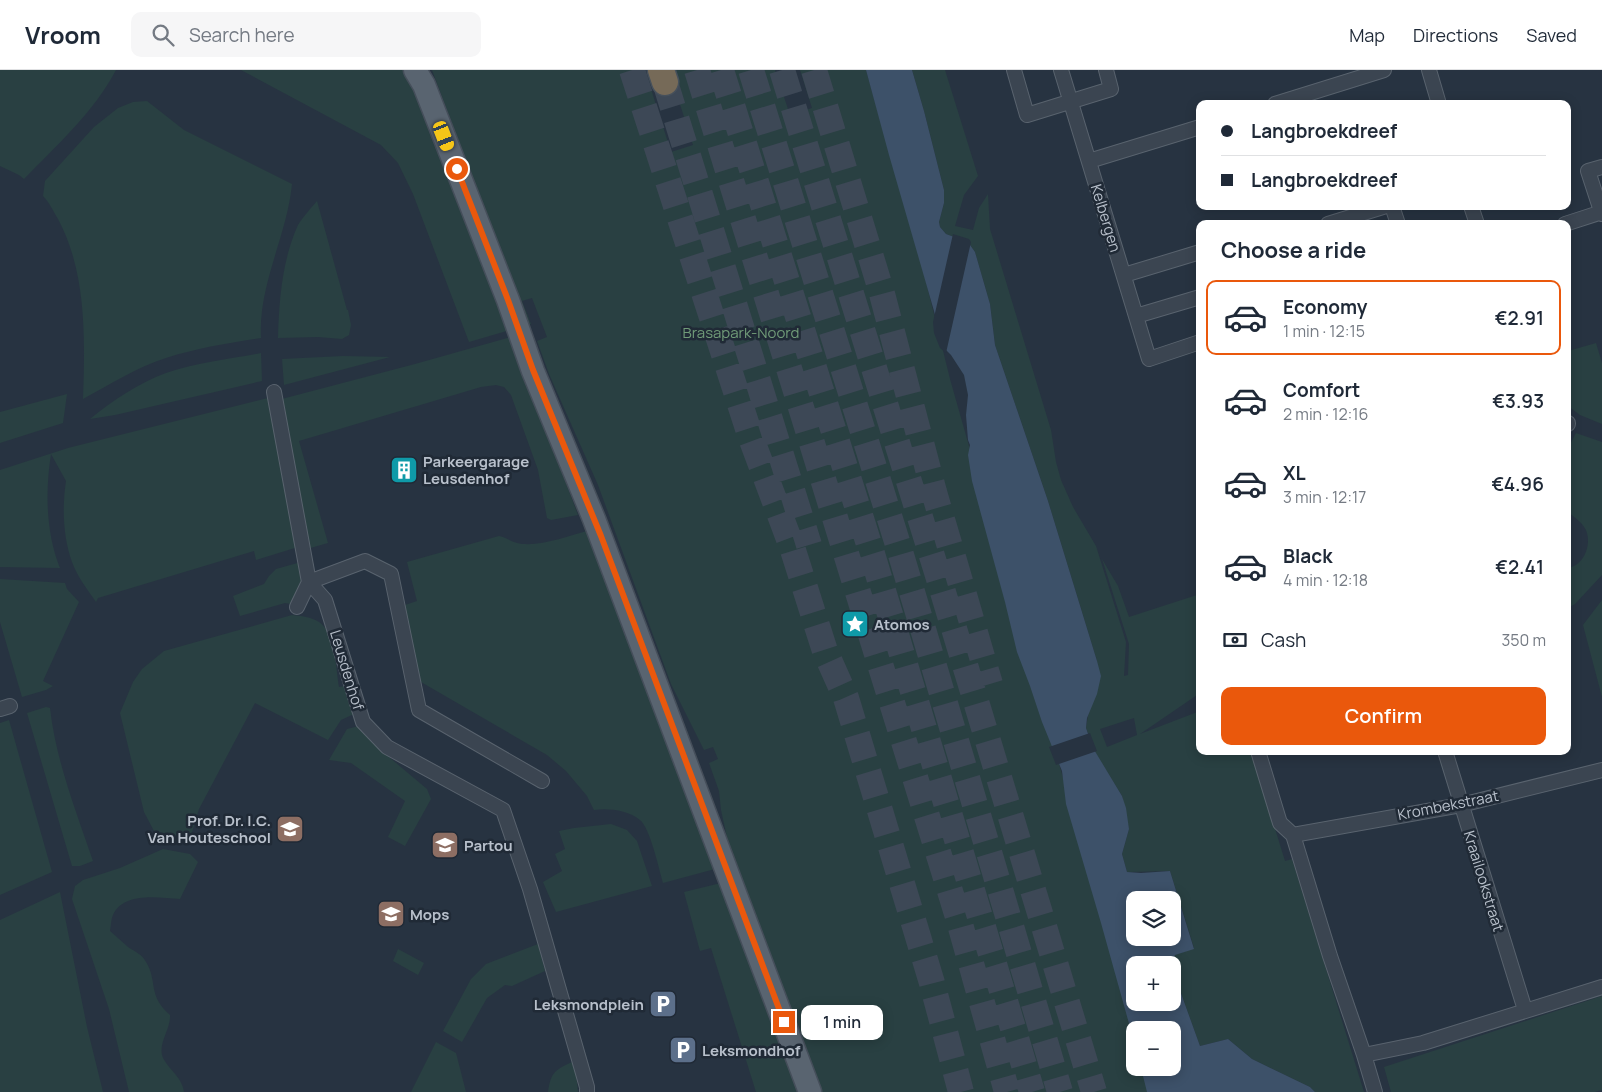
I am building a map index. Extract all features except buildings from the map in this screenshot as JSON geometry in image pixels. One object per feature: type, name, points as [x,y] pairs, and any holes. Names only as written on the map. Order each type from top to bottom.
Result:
[{"type":"main road","points":[[420,75],[508,300],[533,370],[598,528],[810,1092]]},
{"type":"street","points":[[1014,70],[1027,115],[1111,89],[1106,70]]},
{"type":"street","name":"Kelbergen","points":[[1061,70],[1149,359],[1196,343]]},
{"type":"street","points":[[1288,100],[1384,70]]},
{"type":"street","points":[[1429,70],[1438,100]]},
{"type":"street","points":[[1089,161],[1196,128]]},
{"type":"street","points":[[1571,222],[1602,213],[1588,171],[1602,167]]},
{"type":"street","points":[[1351,220],[1376,210]]},
{"type":"street","points":[[1124,275],[1196,253]]},
{"type":"street","points":[[1136,316],[1196,298]]},
{"type":"street","points":[[274,392],[308,582],[297,607]]},
{"type":"street","points":[[308,582],[364,561],[391,574],[419,710],[542,782]]},
{"type":"street","name":"Leusdenhof","points":[[308,582],[325,600],[363,722],[386,748],[502,810],[530,888],[587,1092]]},
{"type":"street","points":[[1259,755],[1280,823],[1293,835],[1330,956],[1375,1092]]},
{"type":"street","name":"Kraailookstraat","points":[[1446,755],[1525,1010]]},
{"type":"street","name":"Krombekstraat","points":[[1293,835],[1461,805],[1602,770]]},
{"type":"street","points":[[1364,1055],[1423,1043],[1602,987]]},
{"type":"green space","points":[[0,70],[116,70],[86,114],[24,179],[0,166]]},
{"type":"green space","name":"Brasapark-Noord","points":[[241,70],[428,70],[440,93],[454,129],[432,70],[645,70],[671,152],[693,145],[669,70],[775,70],[790,115],[812,108],[800,70],[866,70],[909,213],[950,379],[1126,1000],[1126,1011],[1129,1011],[1132,1021],[1126,1021],[1126,1076],[1147,1076],[1152,1092],[821,1092],[728,842],[719,791],[709,763],[718,759],[713,747],[704,750],[671,684],[598,485],[549,374],[537,341],[547,337],[532,298],[522,301],[531,324],[469,342],[413,194],[398,163],[381,145]]},
{"type":"green space","points":[[912,70],[945,70],[978,176],[964,195],[955,226],[973,230],[979,208],[988,194],[990,229],[1051,430],[1061,480],[1073,507],[1096,546],[1126,642],[1124,676],[1128,675],[1129,644],[1102,559],[1118,586],[1129,617],[1196,595],[1196,696],[1140,734],[1196,713],[1196,755],[1252,755],[1285,861],[1292,859],[1364,1092],[1315,1092],[1310,1087],[1252,1059],[1228,1039],[1200,1046],[1181,993],[1181,956],[1174,956],[1194,948],[1181,906],[1181,891],[1176,891],[1170,871],[1127,872],[1122,854],[1129,829],[1122,796],[1097,756],[1086,728],[1097,661],[1048,501],[995,345],[990,304],[975,252],[968,242],[946,234],[940,227],[939,222],[944,203],[944,190]],"holes":[[[1134,718],[1137,735],[1107,747],[1100,729]]]},
{"type":"green space","points":[[147,101],[184,130],[292,184],[285,223],[264,299],[261,318],[261,338],[201,349],[166,358],[134,371],[83,399],[84,330],[79,284],[67,240],[50,204],[43,196],[45,181],[94,127],[118,108],[133,102]]},
{"type":"green space","points":[[317,201],[348,310],[351,325],[349,335],[342,339],[318,337],[278,338],[279,310],[288,252],[298,225]]},
{"type":"green space","points":[[511,337],[578,515],[551,520],[547,518],[538,470],[511,395],[504,387],[496,385],[481,387],[299,441],[328,543],[307,549],[278,400]]},
{"type":"green space","points":[[1596,343],[1602,363],[1602,424],[1580,415],[1571,408],[1571,350]]},
{"type":"green space","points":[[261,353],[262,381],[90,419],[127,393],[166,373],[202,363]]},
{"type":"green space","points":[[343,356],[390,357],[284,385],[282,359]]},
{"type":"green space","points":[[67,394],[63,423],[0,443],[0,412]]},
{"type":"green space","points":[[268,398],[298,547],[256,560],[254,551],[98,598],[96,602],[82,582],[72,562],[64,522],[66,481],[51,454],[48,483],[49,527],[60,568],[0,567],[0,470],[68,448]]},
{"type":"green space","points":[[1576,433],[1602,442],[1602,575],[1571,606],[1571,567],[1578,564],[1585,555],[1588,538],[1584,527],[1571,514],[1571,442]]},
{"type":"green space","points":[[587,531],[715,869],[663,883],[651,840],[644,824],[640,820],[618,810],[594,810],[587,796],[566,771],[547,755],[421,682],[396,608],[417,601],[407,562],[499,536],[517,543],[534,544]]},
{"type":"green space","points":[[301,562],[304,574],[291,604],[285,603],[240,616],[233,596],[264,584],[276,569]]},
{"type":"green space","points":[[0,579],[65,583],[67,589],[79,602],[43,681],[53,686],[46,690],[22,697],[0,622]]},
{"type":"green space","points":[[1602,600],[1602,697],[1583,625]]},
{"type":"green space","points":[[292,615],[313,619],[324,627],[332,642],[339,687],[345,686],[354,714],[341,720],[328,740],[255,703],[199,809],[190,839],[154,831],[144,812],[120,713],[133,682],[142,669],[164,651]]},
{"type":"green space","points":[[46,707],[50,708],[62,767],[93,861],[80,866],[72,866],[27,713]]},
{"type":"green space","points":[[9,720],[52,872],[0,895],[0,723]]},
{"type":"green space","points":[[359,726],[377,747],[427,789],[431,799],[405,846],[388,837],[405,801],[351,763],[329,760],[347,729]]},
{"type":"green space","points":[[611,824],[627,830],[637,841],[652,886],[556,912],[543,882],[562,871],[555,854],[565,849],[559,831]]},
{"type":"green space","points":[[163,849],[190,854],[198,862],[180,899],[153,897],[125,902],[118,907],[113,915],[110,931],[138,953],[150,969],[158,1001],[170,1015],[162,1047],[163,1058],[178,1078],[184,1092],[129,1092],[109,1009],[72,899],[75,886],[83,880],[120,868]]},
{"type":"green space","points":[[721,883],[798,1092],[756,1092],[711,948],[700,951],[684,892]]},
{"type":"green space","points":[[60,892],[87,1027],[103,1092],[0,1092],[0,920]]},
{"type":"green space","points":[[538,944],[545,971],[512,986],[505,985],[487,998],[462,1042],[443,1031],[471,979],[486,964]]},
{"type":"green space","points":[[398,949],[424,963],[418,975],[393,961]]},
{"type":"green space","points":[[1602,996],[1602,1090],[1595,1092],[1391,1092],[1384,1067]]},
{"type":"green space","points":[[436,1042],[456,1053],[466,1092],[411,1092]]},
{"type":"green space","points":[[572,1062],[576,1073],[578,1092],[548,1092],[552,1076],[555,1072]]},
{"type":"water","points":[[866,70],[912,70],[944,190],[944,203],[939,222],[940,227],[946,234],[968,242],[975,252],[990,304],[995,345],[1048,501],[1097,661],[1101,676],[1097,694],[1087,718],[1086,728],[1093,748],[1122,796],[1126,808],[1129,829],[1122,854],[1127,872],[1170,871],[1176,891],[1126,891],[1126,946],[1181,946],[1181,907],[1194,949],[1174,956],[1126,956],[1126,1011],[1181,1011],[1181,993],[1200,1046],[1228,1039],[1252,1059],[1310,1087],[1315,1092],[1147,1092],[1143,1076],[1181,1076],[1181,1021],[1128,1021],[1066,804],[1062,771],[1017,652],[972,481],[968,455],[970,445],[966,415],[968,395],[964,375],[951,355],[943,347]]},
{"type":"pier","points":[[953,234],[969,239],[971,242],[946,353],[940,348],[934,333],[933,322]]},
{"type":"pier","points":[[1090,733],[1097,751],[1056,765],[1049,747]]},
{"type":"tunnel","points":[[632,70],[751,438],[792,547],[825,651],[846,698],[932,983],[961,1092]]},
{"type":"tunnel","points":[[697,70],[958,917],[1007,1092]]},
{"type":"tunnel","points":[[721,70],[873,557],[1032,1092]]},
{"type":"tunnel","points":[[751,70],[899,548],[1060,1092]]},
{"type":"tunnel","points":[[782,70],[936,569],[1094,1092]]},
{"type":"tunnel","points":[[814,70],[881,290],[934,492],[990,684]]},
{"type":"tunnel","points":[[665,82],[809,545]]},
{"type":"place","name":"Parkeergarage Leusdenhof","points":[[404,470]]},
{"type":"place","name":"Atomos","points":[[855,624]]},
{"type":"place","name":"Prof. Dr. I.C. Van Houteschool","points":[[290,829]]},
{"type":"place","name":"Partou","points":[[445,845]]},
{"type":"place","name":"Mops","points":[[391,914]]},
{"type":"place","name":"Leksmondplein","points":[[663,1004]]},
{"type":"place","name":"Leksmondhof","points":[[683,1050]]},
{"type":"route","points":[[457,169],[533,370],[601,536],[784,1022]]}]
